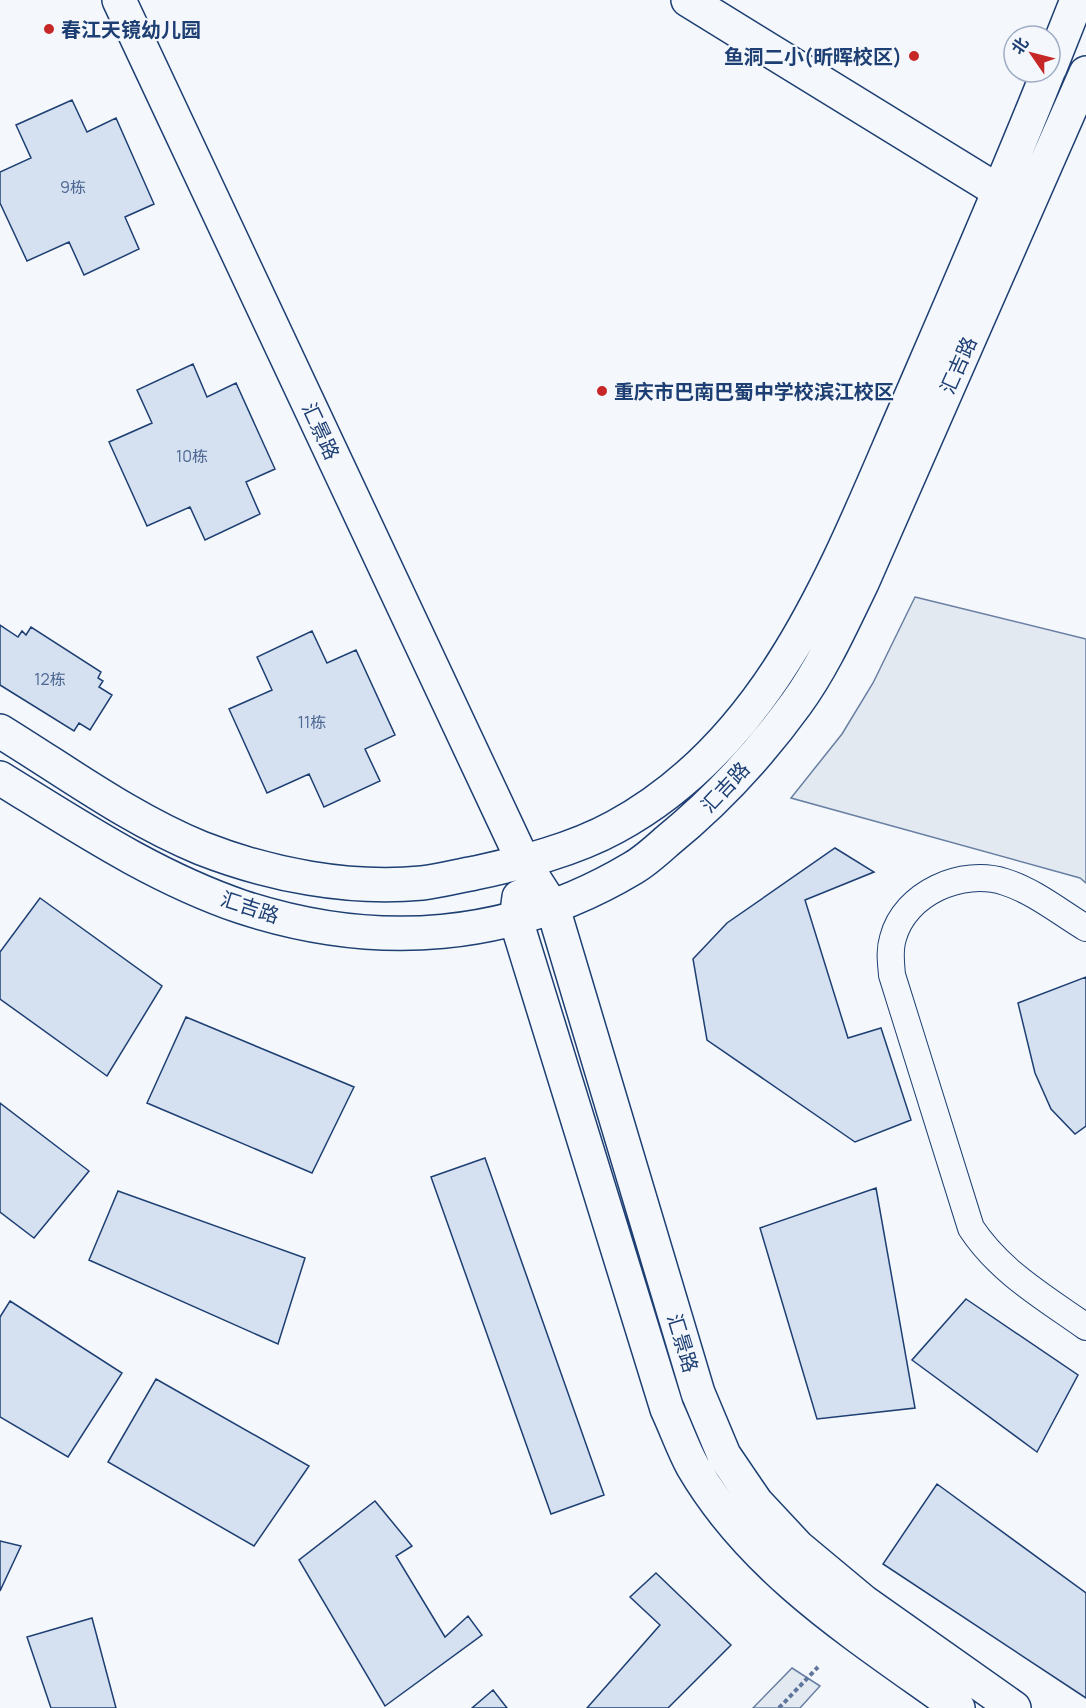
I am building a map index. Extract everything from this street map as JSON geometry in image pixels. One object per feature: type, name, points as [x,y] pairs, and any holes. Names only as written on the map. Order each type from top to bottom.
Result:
[{"type":"street","name":"汇景路","points":[[119,0],[524,863],[553,908],[698,1393],[724,1455],[756,1502],[798,1547],[864,1602],[1014,1708]]},
{"type":"street","points":[[688,0],[1000,192]]},
{"type":"street","name":"汇吉路","points":[[1062,38],[1077,0]]},
{"type":"street","name":"汇吉路","points":[[0,778],[132,859],[222,899],[292,921],[364,932],[424,935],[516,920],[553,908],[635,868],[701,814],[750,761],[797,703],[828,652],[862,583],[1086,73]]},
{"type":"street","name":"汇吉路","points":[[0,731],[150,823],[201,848],[252,865],[310,878],[368,885],[425,883],[524,863],[614,828],[678,786],[721,745],[766,689],[799,638],[835,571],[1000,192],[1043,84]]},
{"type":"street","name":"汇景路","points":[[524,863],[516,920],[667,1409],[693,1466],[728,1518],[778,1573],[842,1625],[958,1708]]},
{"type":"street","points":[[1086,928],[1006,882],[985,878],[964,879],[940,886],[920,898],[902,918],[893,937],[890,955],[892,975],[971,1228],[987,1252],[1006,1270],[1086,1327]]},
{"type":"path","points":[[779,1708],[818,1667]]},
{"type":"shaded area","points":[[915,597],[1086,639],[1086,883],[1080,878],[791,798],[842,734],[873,683]]},
{"type":"shaded area","points":[[792,1668],[820,1686],[800,1708],[753,1708]]},
{"type":"building","points":[[72,100],[87,132],[116,118],[154,204],[125,217],[139,249],[84,275],[69,242],[27,261],[0,203],[0,172],[31,158],[16,125]]},
{"type":"building","points":[[193,364],[207,397],[236,383],[275,469],[246,482],[260,514],[205,540],[190,507],[147,526],[109,442],[152,423],[137,390]]},
{"type":"building","points":[[0,625],[18,637],[22,631],[26,635],[31,627],[101,672],[98,678],[103,681],[99,687],[112,695],[90,730],[79,723],[74,731],[0,685]]},
{"type":"building","points":[[312,631],[327,663],[356,650],[395,735],[365,749],[380,781],[324,807],[309,774],[267,793],[229,709],[272,690],[257,657]]},
{"type":"building","points":[[835,848],[874,872],[805,900],[848,1038],[881,1028],[911,1120],[855,1142],[707,1040],[693,959],[727,923]]},
{"type":"building","points":[[40,898],[162,986],[107,1076],[0,999],[0,952]]},
{"type":"building","points":[[1086,977],[1086,1126],[1075,1134],[1051,1109],[1035,1073],[1018,1003]]},
{"type":"building","points":[[186,1017],[354,1087],[312,1173],[147,1103]]},
{"type":"building","points":[[0,1103],[89,1171],[34,1238],[0,1212]]},
{"type":"building","points":[[485,1158],[604,1495],[551,1514],[431,1177]]},
{"type":"building","points":[[876,1188],[915,1408],[817,1419],[760,1228]]},
{"type":"building","points":[[118,1191],[305,1258],[278,1344],[89,1260]]},
{"type":"building","points":[[966,1299],[1078,1375],[1037,1452],[912,1360]]},
{"type":"building","points":[[10,1301],[122,1373],[68,1457],[0,1417],[0,1317]]},
{"type":"building","points":[[156,1379],[309,1466],[254,1546],[108,1462]]},
{"type":"building","points":[[937,1484],[1086,1593],[1086,1698],[883,1564]]},
{"type":"building","points":[[375,1501],[412,1546],[396,1556],[445,1637],[468,1616],[482,1635],[385,1706],[299,1560]]},
{"type":"building","points":[[0,1541],[21,1546],[0,1591]]},
{"type":"building","points":[[656,1573],[731,1645],[668,1708],[587,1708],[660,1625],[630,1597]]},
{"type":"building","points":[[92,1618],[116,1708],[51,1708],[27,1637]]},
{"type":"building","points":[[493,1690],[507,1708],[472,1708]]},
{"type":"place","name":"春江天镜幼儿园","points":[[49,29]]},
{"type":"place","name":"鱼洞二小(昕晖校区)","points":[[914,56]]},
{"type":"place","name":"重庆市巴南巴蜀中学校滨江校区","points":[[602,391]]}]
